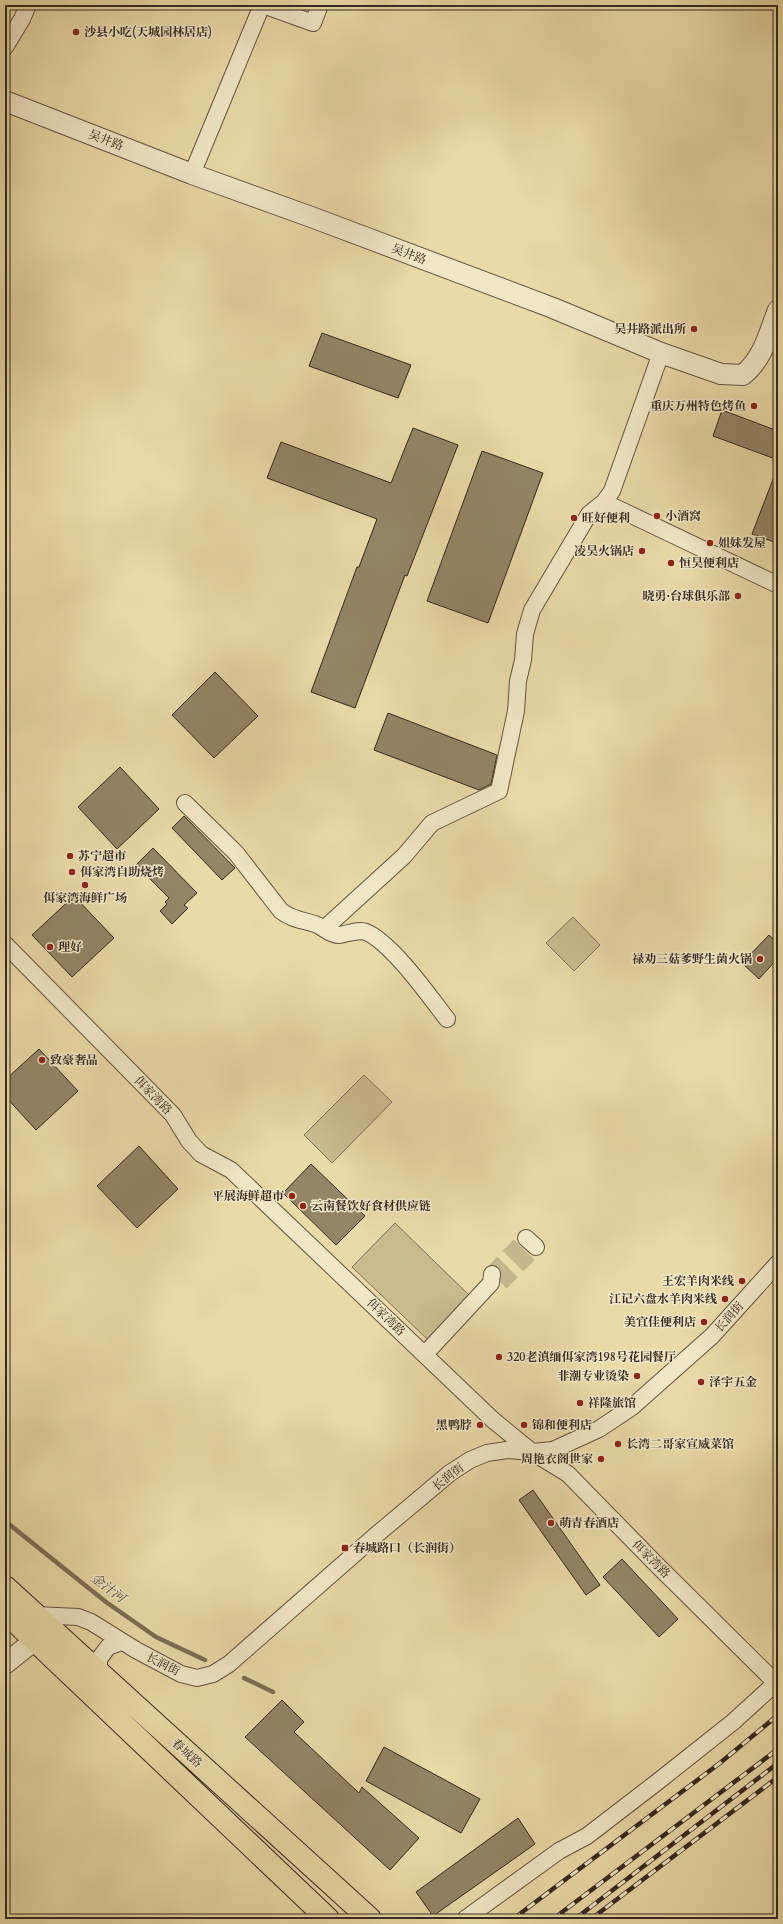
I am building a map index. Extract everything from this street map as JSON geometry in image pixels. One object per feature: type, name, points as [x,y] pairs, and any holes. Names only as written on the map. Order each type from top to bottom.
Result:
[{"type":"main road","name":"春城路","points":[[5,1587],[370,1919]]},
{"type":"main road","name":"春城路","points":[[5,1612],[328,1919]]},
{"type":"street","points":[[5,47],[22,19],[28,5]]},
{"type":"street","points":[[192,174],[262,5],[313,23],[320,5]]},
{"type":"street","name":"吴井路","points":[[5,101],[192,174],[314,218],[553,308],[661,353],[721,374],[743,375],[752,368],[761,353],[778,310]]},
{"type":"street","points":[[324,929],[404,856],[432,823],[499,791],[516,711],[518,681],[524,660],[525,634],[532,610],[589,514],[604,502],[612,491],[661,353]]},
{"type":"street","points":[[604,502],[778,585]]},
{"type":"street","points":[[185,803],[236,853],[281,911],[289,917],[316,924],[331,934],[365,932],[372,936],[390,949],[447,1019]]},
{"type":"street","name":"佴家湾路","points":[[5,944],[172,1115],[189,1141],[201,1154],[231,1170],[493,1420],[532,1452],[568,1474],[655,1563],[777,1682]]},
{"type":"street","name":"长润街","points":[[35,1615],[78,1617],[91,1622],[120,1642],[181,1674],[197,1678],[213,1674],[229,1664],[375,1536],[450,1473],[470,1460],[486,1453],[507,1450],[532,1452],[553,1450],[599,1430],[632,1407],[712,1336],[778,1263]]},
{"type":"street","points":[[425,1354],[495,1280]]},
{"type":"street","points":[[5,1664],[35,1640]]},
{"type":"street","points":[[99,1672],[99,1659],[108,1647],[120,1642]]},
{"type":"street","points":[[465,1919],[560,1851],[587,1836],[733,1722],[777,1682]]},
{"type":"shaded area","points":[[573,917],[600,945],[574,971],[546,943]]},
{"type":"shaded area","points":[[364,1075],[392,1102],[332,1163],[304,1135]]},
{"type":"shaded area","points":[[395,1223],[469,1295],[427,1339],[352,1267]]},
{"type":"building","points":[[322,333],[411,365],[398,398],[309,366]]},
{"type":"building","points":[[722,410],[778,431],[778,460],[713,436]]},
{"type":"building","points":[[413,428],[458,445],[407,576],[405,575],[355,708],[311,692],[357,567],[359,567],[377,519],[267,478],[281,442],[391,483]]},
{"type":"building","points":[[482,451],[543,473],[488,623],[427,601]]},
{"type":"building","points":[[777,469],[778,532],[774,542],[752,534]]},
{"type":"building","points":[[215,672],[258,716],[214,758],[172,715]]},
{"type":"building","points":[[388,713],[497,755],[491,784],[479,790],[374,750]]},
{"type":"building","points":[[120,767],[159,809],[117,849],[78,807]]},
{"type":"building","points":[[184,816],[235,868],[222,880],[172,828]]},
{"type":"building","points":[[153,848],[197,893],[184,905],[188,908],[172,924],[160,911],[167,904],[165,902],[169,898],[136,865]]},
{"type":"building","points":[[74,896],[114,938],[72,977],[32,935]]},
{"type":"building","points":[[769,935],[778,943],[778,958],[759,979],[742,963]]},
{"type":"building","points":[[39,1049],[78,1091],[36,1130],[5,1096],[5,1080]]},
{"type":"building","points":[[139,1146],[178,1189],[137,1228],[97,1186]]},
{"type":"building","points":[[311,1164],[365,1216],[336,1245],[283,1193]]},
{"type":"building","points":[[533,1490],[600,1585],[586,1595],[519,1500]]},
{"type":"building","points":[[622,1559],[678,1619],[659,1637],[603,1577]]},
{"type":"building","points":[[282,1700],[304,1722],[294,1732],[359,1793],[362,1787],[419,1838],[390,1870],[245,1737]]},
{"type":"building","points":[[384,1747],[480,1799],[461,1833],[366,1781]]},
{"type":"building","points":[[518,1818],[535,1844],[433,1916],[416,1892]]},
{"type":"waterway","name":"金汁河","points":[[5,1521],[106,1602],[156,1637],[205,1660]]},
{"type":"waterway","name":"金汁河","points":[[244,1678],[273,1692]]},
{"type":"tunnel","points":[[492,1274],[526,1238]]},
{"type":"tunnel","points":[[501,1283],[536,1247]]},
{"type":"railway","points":[[513,1919],[720,1763],[778,1715]]},
{"type":"railway","points":[[553,1919],[778,1749]]},
{"type":"railway","points":[[575,1919],[778,1763]]},
{"type":"railway","points":[[591,1919],[778,1777]]},
{"type":"place","name":"沙县小吃(天城园林居店)","points":[[76,32]]},
{"type":"place","name":"吴井路派出所","points":[[694,329]]},
{"type":"place","name":"重庆万州特色烤鱼","points":[[754,406]]},
{"type":"place","name":"小酒窝","points":[[657,516]]},
{"type":"place","name":"旺好便利","points":[[574,518]]},
{"type":"place","name":"姐妹发屋","points":[[710,543]]},
{"type":"place","name":"凌昊火锅店","points":[[642,551]]},
{"type":"place","name":"恒昊便利店","points":[[671,563]]},
{"type":"place","name":"晓勇·台球俱乐部","points":[[738,596]]},
{"type":"place","name":"苏宁超市","points":[[70,856]]},
{"type":"place","name":"佴家湾自助烧烤","points":[[72,872]]},
{"type":"place","name":"佴家湾海鲜广场","points":[[85,885]]},
{"type":"place","name":"理好","points":[[50,947]]},
{"type":"place","name":"禄劝三菇爹野生菌火锅","points":[[760,959]]},
{"type":"place","name":"致豪奢品","points":[[42,1060]]},
{"type":"place","name":"平展海鲜超市","points":[[292,1196]]},
{"type":"place","name":"云南餐饮好食材供应链","points":[[303,1206]]},
{"type":"place","name":"王宏羊肉米线","points":[[742,1281]]},
{"type":"place","name":"江记六盘水羊肉米线","points":[[725,1299]]},
{"type":"place","name":"美宜佳便利店","points":[[704,1322]]},
{"type":"place","name":"320老滇缅佴家湾198号花园餐厅","points":[[499,1357]]},
{"type":"place","name":"非潮专业烫染","points":[[637,1376]]},
{"type":"place","name":"泽宇五金","points":[[701,1382]]},
{"type":"place","name":"祥隆旅馆","points":[[580,1403]]},
{"type":"place","name":"黑鸭脖","points":[[480,1425]]},
{"type":"place","name":"锦和便利店","points":[[524,1425]]},
{"type":"place","name":"长湾二哥家宣威菜馆","points":[[618,1444]]},
{"type":"place","name":"周艳衣阁世家","points":[[601,1459]]},
{"type":"place","name":"萌青春酒店","points":[[551,1523]]},
{"type":"place","name":"春城路口（长润街）","points":[[345,1548]]}]
